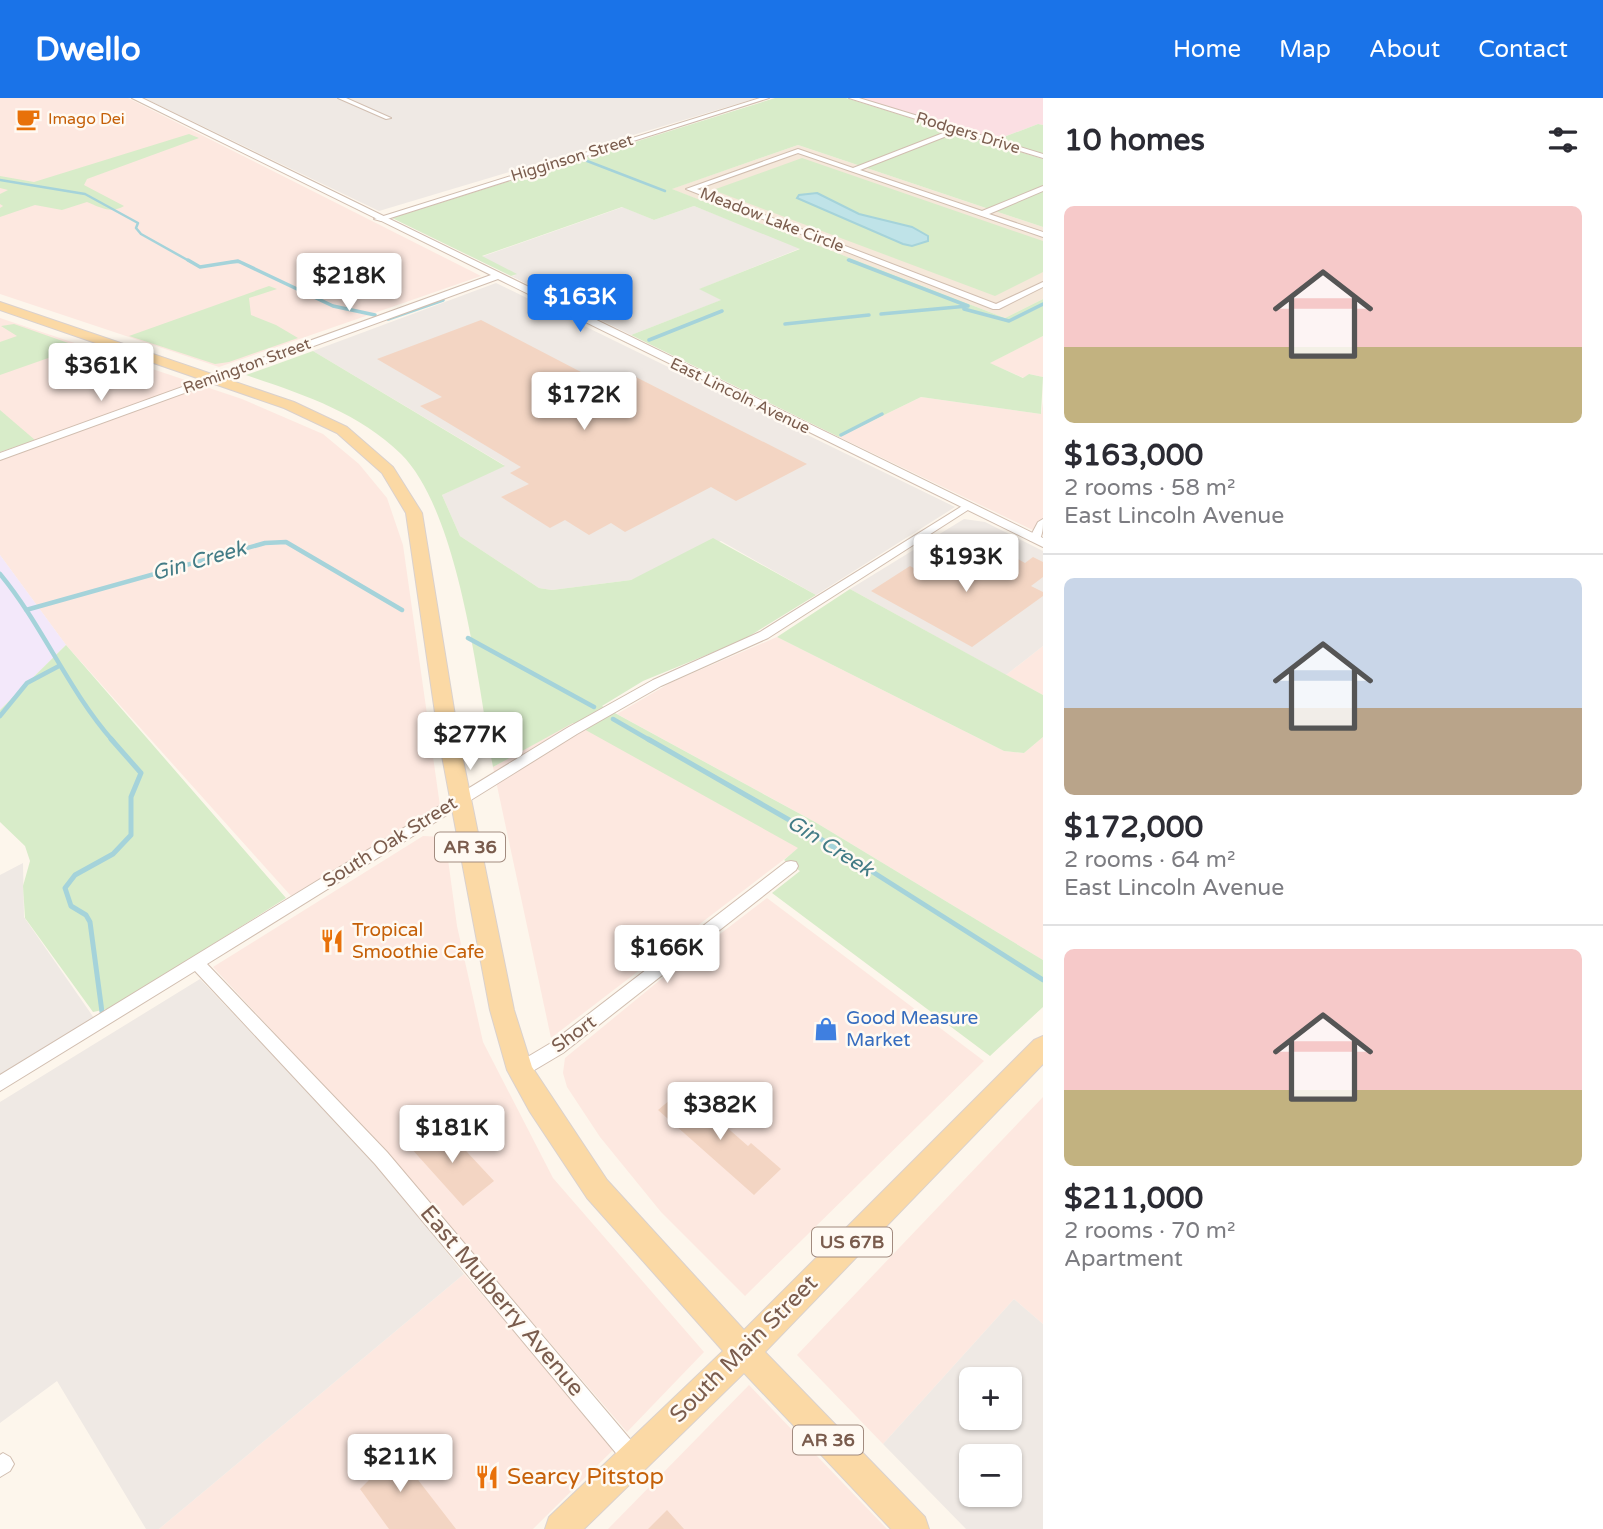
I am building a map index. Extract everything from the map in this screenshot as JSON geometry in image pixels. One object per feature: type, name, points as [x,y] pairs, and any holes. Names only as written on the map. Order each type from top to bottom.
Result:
[{"type":"main road","name":"AR 36","points":[[0,306],[289,404],[342,430],[388,470],[414,513],[449,740],[502,1010],[520,1070],[539,1104],[597,1189],[744,1352],[913,1529]]},
{"type":"main road","name":"South Main Street","points":[[562,1529],[744,1352],[1043,1047]]},
{"type":"street","name":"East Lincoln Avenue","points":[[136,98],[495,277],[1039,541]]},
{"type":"street","points":[[341,98],[388,118]]},
{"type":"street","name":"Higginson Street","points":[[378,219],[766,98]]},
{"type":"street","name":"Rodgers Drive","points":[[852,98],[1043,156]]},
{"type":"street","points":[[853,170],[957,130]]},
{"type":"street","name":"Meadow Lake Circle","points":[[1043,234],[798,151],[690,189],[996,307],[1043,284]]},
{"type":"street","points":[[982,214],[1043,188]]},
{"type":"street","name":"Remington Street","points":[[0,457],[213,377],[495,277]]},
{"type":"street","name":"South Oak Street","points":[[0,1084],[462,798],[657,683],[764,635],[967,506]]},
{"type":"street","points":[[1039,541],[1043,522]]},
{"type":"street","name":"Short","points":[[520,1070],[557,1048],[791,866]]},
{"type":"street","name":"East Mulberry Avenue","points":[[196,962],[381,1158],[633,1458]]},
{"type":"shaded area","points":[[0,98],[128,98],[481,276],[219,367],[0,294]]},
{"type":"shaded area","points":[[144,98],[757,98],[379,211]]},
{"type":"shaded area","points":[[859,98],[1043,98],[1043,125],[1038,124],[996,140]]},
{"type":"shaded area","points":[[798,145],[1043,227],[1043,299],[1005,318],[671,189]]},
{"type":"shaded area","points":[[694,206],[801,248],[700,289],[722,300],[631,335],[511,276],[516,275],[481,257],[623,207],[654,220]]},
{"type":"shaded area","points":[[496,283],[955,507],[816,595],[721,541],[631,580],[552,590],[539,588],[460,536],[442,495],[504,465],[313,351]]},
{"type":"shaded area","points":[[0,318],[242,399],[323,434],[359,464],[387,498],[403,545],[440,806],[291,896],[66,645],[0,555]]},
{"type":"shaded area","points":[[1043,336],[1043,377],[1029,374],[1024,378],[989,363]]},
{"type":"shaded area","points":[[921,397],[1041,414],[1043,402],[1043,535],[839,437]]},
{"type":"shaded area","points":[[964,519],[985,522],[1043,551],[1043,646],[1006,675],[850,589]]},
{"type":"shaded area","points":[[0,555],[66,645],[0,710]]},
{"type":"shaded area","points":[[777,637],[1004,751],[1024,753],[1043,737],[1043,960],[815,822],[617,714],[670,683]]},
{"type":"shaded area","points":[[1043,646],[1043,695],[1006,675]]},
{"type":"shaded area","points":[[573,722],[799,848],[551,1038],[493,767]]},
{"type":"shaded area","points":[[423,836],[445,837],[457,926],[483,1042],[553,1178],[704,1352],[627,1432],[387,1154],[213,967]]},
{"type":"shaded area","points":[[23,863],[24,917],[94,1018],[0,1076],[0,875]]},
{"type":"shaded area","points":[[767,898],[984,1061],[745,1296],[661,1212],[600,1137],[567,1087],[563,1073],[565,1058],[660,980]]},
{"type":"shaded area","points":[[200,979],[376,1163],[464,1274],[159,1529],[146,1529],[57,1381],[0,1423],[0,1102]]},
{"type":"shaded area","points":[[1043,1097],[1043,1324],[1014,1299],[883,1444],[797,1355]]},
{"type":"shaded area","points":[[464,1274],[615,1448],[533,1529],[159,1529]]},
{"type":"shaded area","points":[[1014,1299],[1043,1324],[1043,1529],[966,1529],[883,1444]]},
{"type":"shaded area","points":[[749,1385],[887,1529],[608,1529]]},
{"type":"green space","points":[[775,98],[846,98],[1043,159],[1043,227],[798,145],[672,189],[1005,318],[1043,299],[1043,336],[990,363],[1023,378],[1029,374],[1043,377],[1041,414],[921,397],[839,437],[631,335],[721,300],[699,289],[800,249],[694,206],[654,220],[622,207],[482,256],[517,274],[511,276],[392,218]]},
{"type":"green space","points":[[1038,124],[1043,125],[1043,155],[996,140]]},
{"type":"green space","points":[[189,134],[199,138],[87,179],[84,185],[124,206],[105,209],[87,202],[62,210],[35,205],[0,217],[0,208],[3,206],[0,204],[0,194],[8,190],[0,188],[0,176],[34,182]]},
{"type":"green space","points":[[802,158],[1043,241],[1043,272],[995,296],[713,190]]},
{"type":"green space","points":[[269,286],[277,289],[249,298],[251,315],[298,338],[229,362],[215,364],[129,336]]},
{"type":"green space","points":[[14,324],[74,345],[54,356],[0,375],[0,342],[17,336],[1,326]]},
{"type":"green space","points":[[313,351],[505,466],[442,495],[460,536],[539,588],[552,590],[631,580],[713,538],[816,595],[743,640],[643,681],[602,706],[815,822],[1043,960],[1043,1007],[990,1056],[772,893],[800,871],[784,860],[798,848],[573,723],[493,767],[464,602],[438,516],[421,481],[401,454],[367,427],[308,397],[246,375]]},
{"type":"green space","points":[[0,410],[35,440],[0,452]]},
{"type":"green space","points":[[850,589],[1043,695],[1043,737],[1024,753],[1004,751],[777,637]]},
{"type":"green space","points":[[66,645],[286,898],[112,1008],[93,1012],[25,918],[23,886],[30,861],[25,846],[0,822],[0,710]]},
{"type":"water","points":[[817,193],[859,214],[912,227],[928,236],[928,241],[912,246],[903,244],[797,198],[799,195]]},
{"type":"building","points":[[481,320],[604,384],[628,373],[807,464],[736,501],[711,487],[625,532],[611,523],[589,535],[565,520],[550,528],[501,497],[529,484],[510,473],[521,467],[420,406],[442,397],[377,359]]},
{"type":"building","points":[[956,548],[998,570],[1016,558],[1025,563],[1033,557],[1043,562],[1043,577],[1031,586],[1043,592],[1043,596],[972,647],[871,591],[910,566],[921,572]]},
{"type":"building","points":[[683,1089],[748,1146],[751,1143],[781,1169],[754,1195],[658,1110]]},
{"type":"building","points":[[441,1124],[494,1181],[463,1206],[410,1147]]},
{"type":"building","points":[[388,1441],[456,1529],[389,1529],[360,1489],[369,1480],[359,1467]]},
{"type":"building","points":[[667,1510],[684,1529],[648,1529]]},
{"type":"waterway","points":[[582,159],[665,191]]},
{"type":"waterway","points":[[0,180],[85,194],[138,223],[136,228],[141,234],[191,262]]},
{"type":"waterway","points":[[188,260],[200,267],[232,262]]},
{"type":"waterway","points":[[848,260],[854,262]]},
{"type":"waterway","points":[[849,260],[968,306],[881,314]]},
{"type":"waterway","points":[[232,262],[238,261],[333,306],[375,315]]},
{"type":"waterway","points":[[232,262],[240,262]]},
{"type":"waterway","points":[[388,319],[443,300]]},
{"type":"waterway","points":[[964,309],[1009,321],[1043,304]]},
{"type":"waterway","points":[[649,340],[722,311]]},
{"type":"waterway","points":[[785,324],[869,315]]},
{"type":"waterway","points":[[841,435],[882,414]]},
{"type":"waterway","name":"Gin Creek","points":[[26,610],[265,543],[286,542],[402,610]]},
{"type":"waterway","points":[[0,574],[29,615],[82,701],[113,741]]},
{"type":"waterway","name":"Gin Creek","points":[[468,638],[594,707]]},
{"type":"waterway","points":[[0,716],[27,683],[59,666]]},
{"type":"waterway","name":"Gin Creek","points":[[613,719],[651,741]]},
{"type":"waterway","points":[[102,1012],[90,922],[86,915],[71,906],[65,888],[75,875],[113,854],[131,835],[131,797],[141,773],[111,739]]},
{"type":"waterway","name":"Gin Creek","points":[[648,739],[805,829],[1043,980]]},
{"type":"place","name":"Imago Dei","points":[[28,119]]},
{"type":"place","name":"Tropical Smoothie Cafe","points":[[332,941]]},
{"type":"place","name":"Good Measure Market","points":[[826,1029]]},
{"type":"place","name":"Searcy Pitstop","points":[[487,1477]]}]
